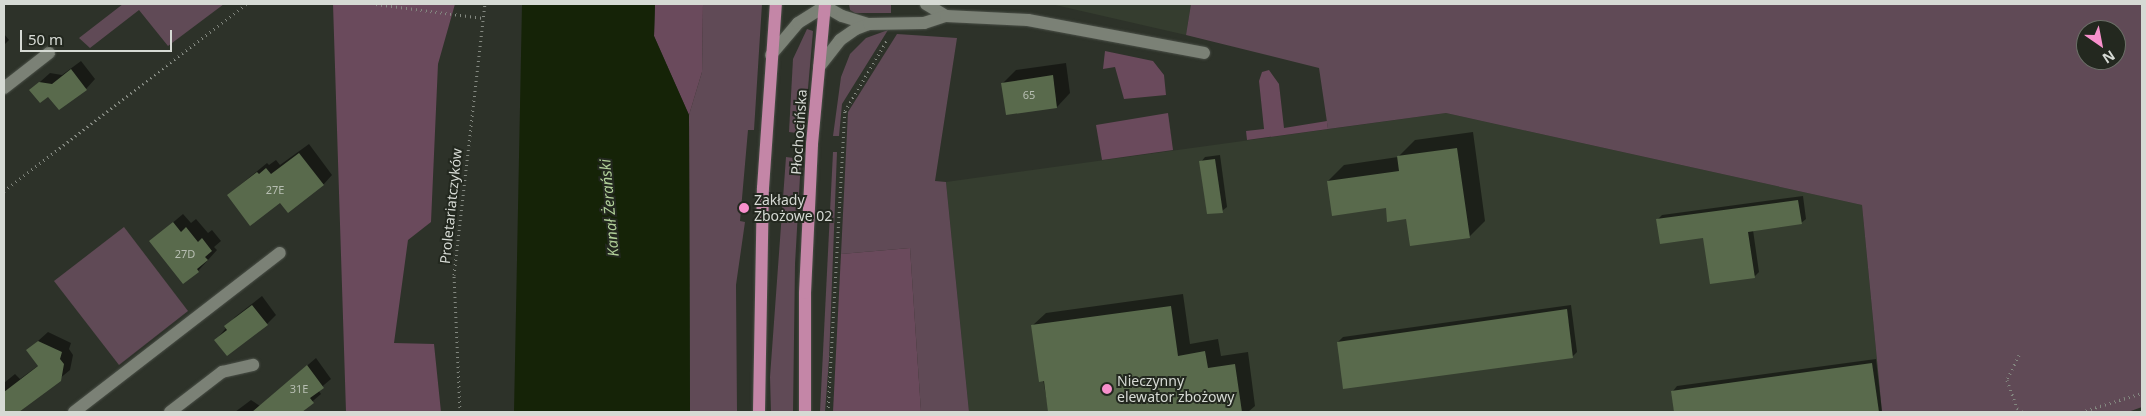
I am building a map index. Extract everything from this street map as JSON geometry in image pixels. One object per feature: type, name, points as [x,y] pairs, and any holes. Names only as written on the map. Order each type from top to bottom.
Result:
[{"type":"main road","points":[[759,412],[763,188],[776,4]]},
{"type":"main road","name":"Płochocińska","points":[[805,412],[805,293],[819,67],[825,4]]},
{"type":"lane","points":[[771,55],[798,23],[825,4],[842,16],[869,24],[924,23],[946,16],[1028,20],[1204,53]]},
{"type":"lane","points":[[926,4],[946,16]]},
{"type":"lane","points":[[819,67],[840,40],[869,24]]},
{"type":"lane","points":[[4,88],[50,52]]},
{"type":"lane","points":[[74,412],[280,253]]},
{"type":"lane","points":[[170,412],[222,372],[253,365]]},
{"type":"path","points":[[4,191],[246,4]]},
{"type":"path","points":[[376,4],[483,18]]},
{"type":"path","name":"Proletariatczyków","points":[[460,412],[454,275],[485,4]]},
{"type":"path","points":[[828,412],[845,111],[893,31]]},
{"type":"path","points":[[2018,355],[2008,380],[2017,408],[2023,412]]},
{"type":"path","points":[[2081,412],[2142,393]]},
{"type":"shaded area","points":[[123,4],[224,4],[168,46],[139,10],[90,48],[79,38]]},
{"type":"shaded area","points":[[333,4],[455,4],[438,64],[431,222],[408,240],[394,343],[434,344],[441,412],[346,412]]},
{"type":"shaded area","points":[[655,4],[703,4],[702,72],[689,115],[654,36]]},
{"type":"shaded area","points":[[703,4],[762,4],[754,130],[748,130],[740,221],[745,222],[736,285],[737,412],[690,412],[689,115],[702,72]]},
{"type":"shaded area","points":[[849,4],[891,4],[891,13],[855,13],[850,10]]},
{"type":"shaded area","points":[[1051,4],[1191,4],[1186,35]]},
{"type":"shaded area","points":[[1191,4],[2142,4],[2142,407],[2128,412],[1882,412],[1862,205],[1446,113],[1328,129],[1319,68],[1186,35]]},
{"type":"shaded area","points":[[807,29],[813,31],[804,134],[789,132],[793,59]]},
{"type":"shaded area","points":[[888,30],[842,104],[839,136],[833,136],[841,77],[850,54],[866,38]]},
{"type":"shaded area","points":[[897,34],[957,38],[935,181],[946,182],[969,412],[921,412],[910,248],[841,254],[848,112]]},
{"type":"shaded area","points":[[1105,51],[1153,61],[1164,75],[1166,95],[1124,99],[1115,67],[1103,69]]},
{"type":"shaded area","points":[[1269,70],[1279,84],[1284,128],[1327,121],[1328,129],[1247,140],[1246,131],[1264,129],[1259,81],[1262,72]]},
{"type":"shaded area","points":[[1168,113],[1173,150],[1102,160],[1096,125]]},
{"type":"shaded area","points":[[1446,113],[1862,205],[1882,412],[969,412],[946,182]]},
{"type":"shaded area","points":[[833,152],[837,152],[829,359],[825,412],[820,412]]},
{"type":"shaded area","points":[[786,157],[801,159],[795,264],[793,412],[771,412],[770,377]]},
{"type":"shaded area","points":[[124,227],[188,311],[119,365],[54,281]]},
{"type":"shaded area","points":[[910,248],[921,412],[833,412],[841,254]]},
{"type":"water","name":"Kanał Żerański","points":[[522,4],[655,4],[654,36],[689,115],[690,412],[514,412]]},
{"type":"building","points":[[71,69],[87,90],[59,110],[48,97],[40,103],[29,90],[39,82],[52,84]]},
{"type":"building","points":[[1053,75],[1057,108],[1006,115],[1001,83]]},
{"type":"building","points":[[1457,148],[1470,238],[1410,246],[1406,219],[1387,222],[1386,208],[1332,216],[1327,181],[1399,171],[1397,156]]},
{"type":"building","points":[[299,153],[324,185],[288,213],[280,203],[250,226],[227,195],[257,172],[259,174],[266,168],[271,174]]},
{"type":"building","points":[[1215,159],[1223,213],[1207,214],[1199,161]]},
{"type":"building","points":[[1798,200],[1802,224],[1748,232],[1755,278],[1710,284],[1703,238],[1660,244],[1656,219]]},
{"type":"building","points":[[173,222],[181,232],[186,227],[198,242],[202,238],[212,251],[205,257],[208,260],[197,269],[199,272],[183,284],[149,241]]},
{"type":"building","points":[[252,305],[268,325],[227,356],[214,340],[227,330],[224,326]]},
{"type":"building","points":[[1171,306],[1178,356],[1205,351],[1208,368],[1235,364],[1242,412],[1048,412],[1044,381],[1039,382],[1031,325]]},
{"type":"building","points":[[1567,309],[1573,358],[1343,389],[1337,342]]},
{"type":"building","points":[[38,341],[62,352],[60,359],[64,364],[61,381],[19,412],[4,412],[4,392],[38,366],[26,350]]},
{"type":"building","points":[[1872,363],[1879,412],[1674,412],[1671,391]]},
{"type":"building","points":[[307,365],[324,388],[310,398],[314,403],[302,412],[252,412]]},
{"type":"place","name":"Zakłady Zbożowe 02","points":[[744,208]]},
{"type":"place","name":"Nieczynny elewator zbożowy","points":[[1107,389]]}]
